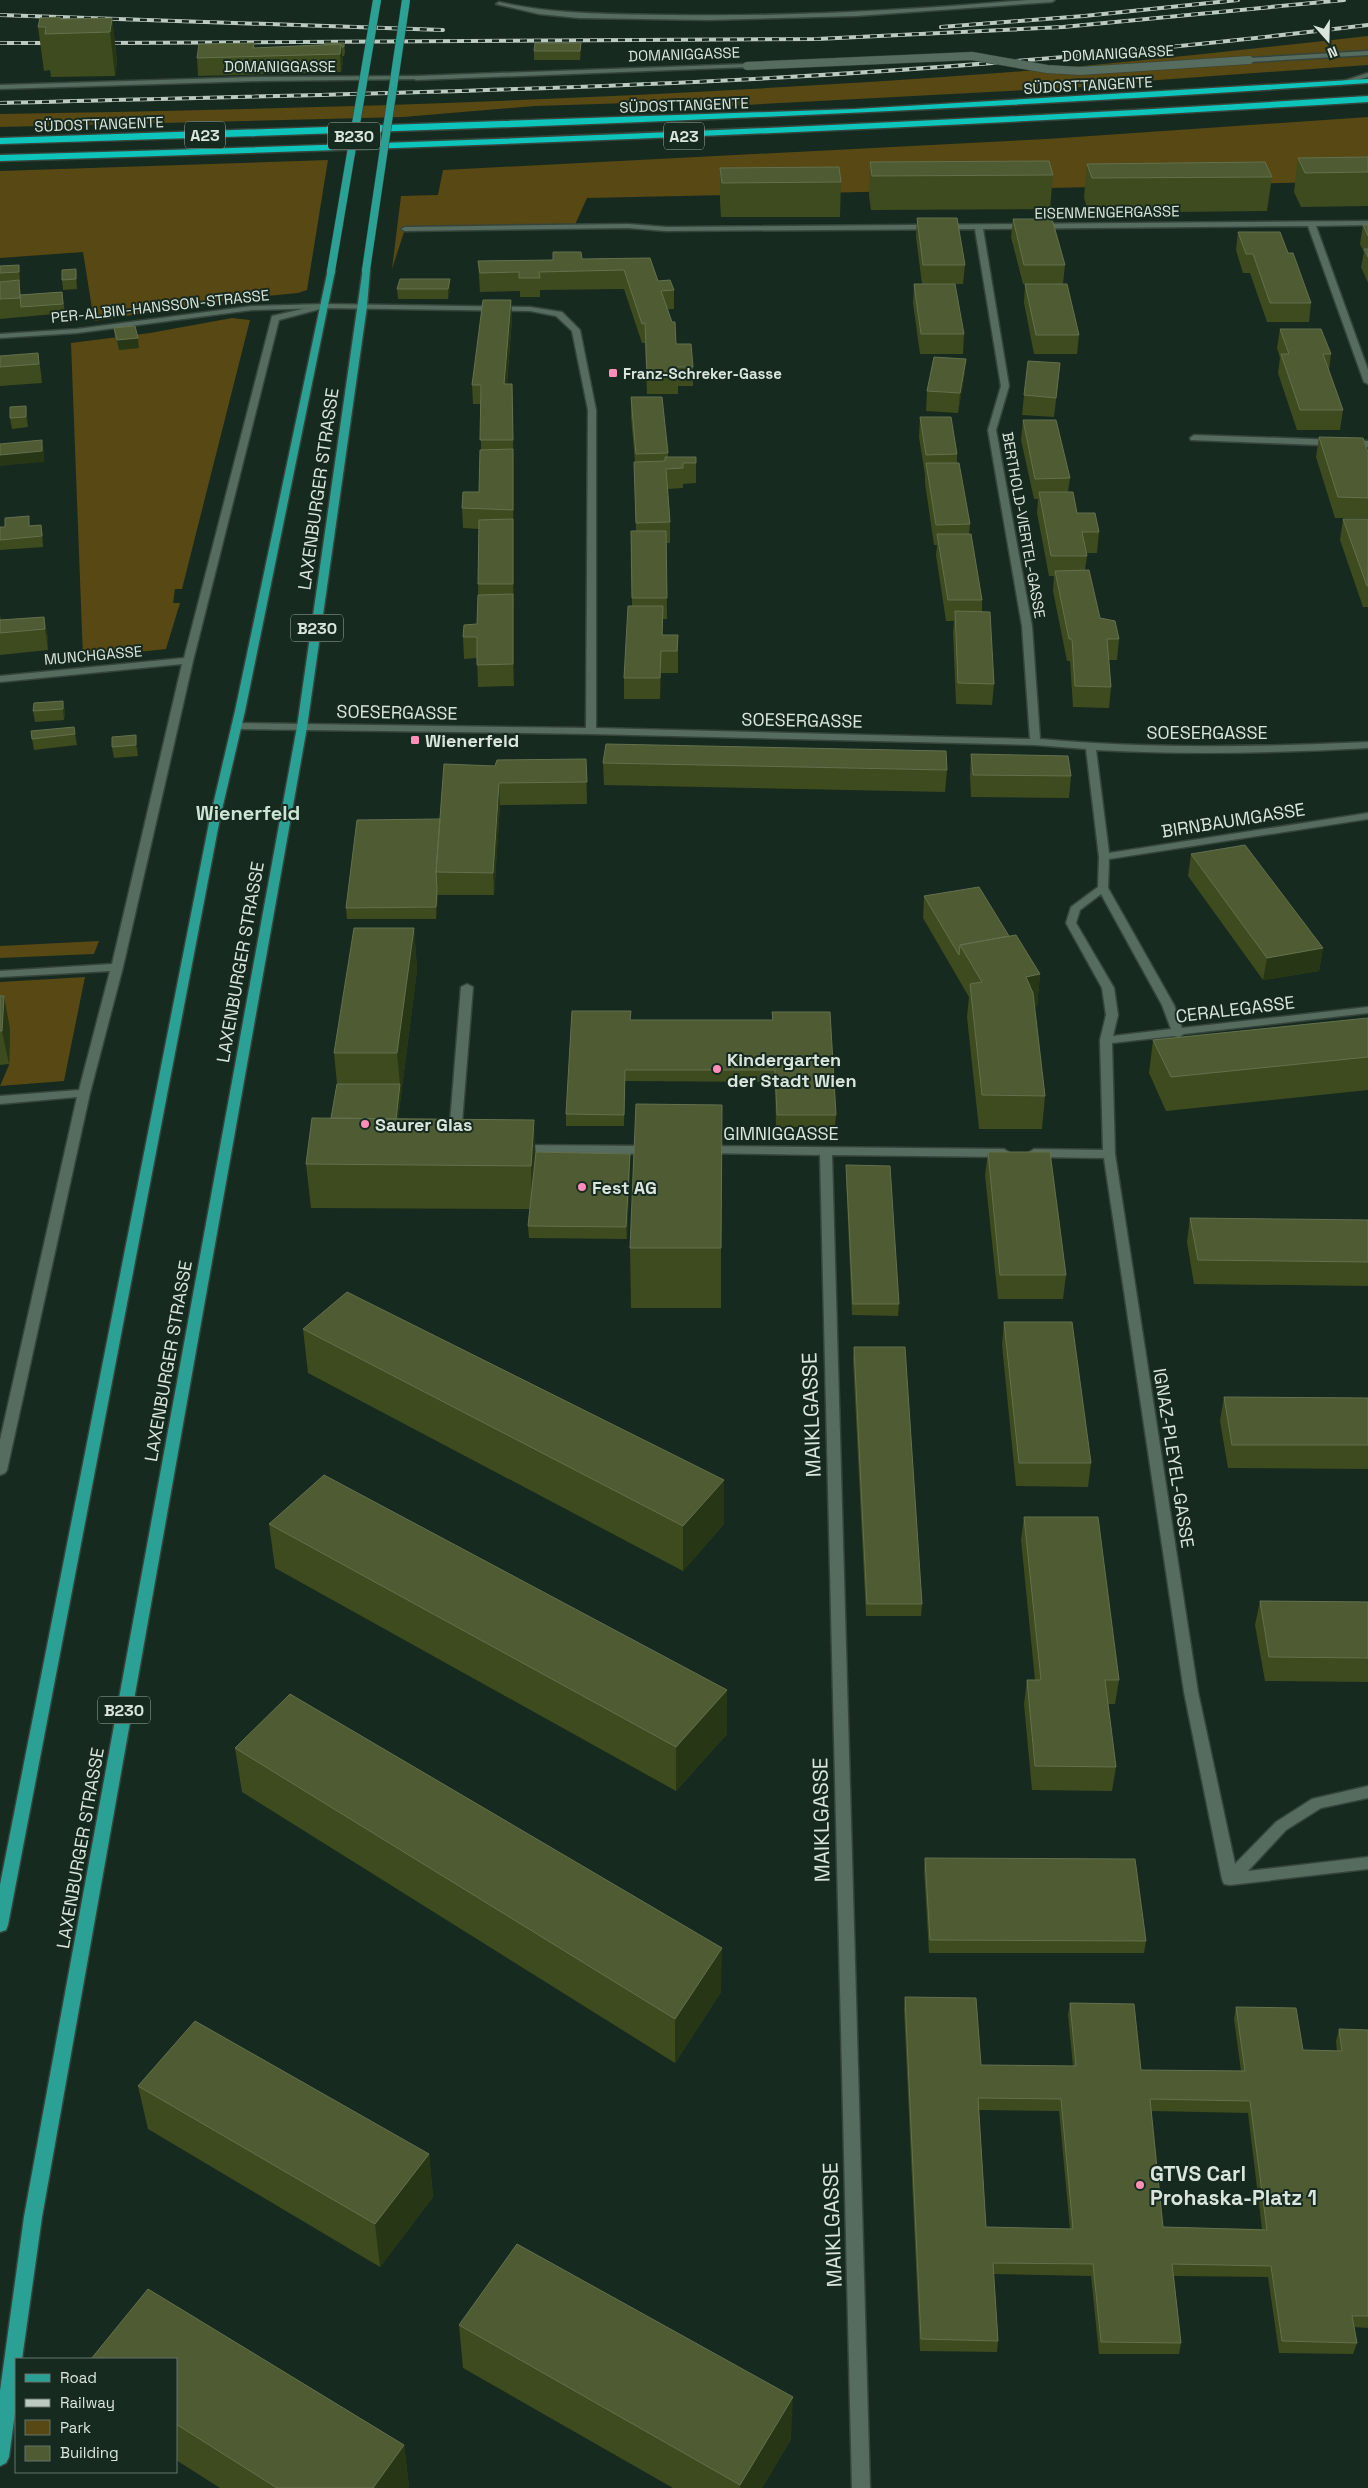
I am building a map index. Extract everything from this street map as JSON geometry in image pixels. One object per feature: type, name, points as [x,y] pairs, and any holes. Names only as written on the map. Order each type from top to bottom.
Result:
[{"type":"highway","name":"SÜDOSTTANGENTE","points":[[0,141],[801,114],[1047,102],[1368,81]]},
{"type":"highway","name":"SÜDOSTTANGENTE","points":[[0,158],[819,130],[1050,119],[1368,99]]},
{"type":"main road","name":"LAXENBURGER STRASSE","points":[[0,1925],[215,818],[331,271],[377,0]]},
{"type":"main road","name":"LAXENBURGER STRASSE","points":[[0,2457],[33,2217],[302,727],[406,0]]},
{"type":"street","points":[[939,0],[942,8]]},
{"type":"street","points":[[499,4],[552,13],[694,18],[811,15],[1052,0]]},
{"type":"street","name":"DOMANIGGASSE","points":[[0,86],[260,79],[416,78],[972,56],[1047,69],[1080,70],[1368,53]]},
{"type":"street","points":[[1340,83],[1368,75]]},
{"type":"street","name":"EISENMENGERGASSE","points":[[405,229],[628,226],[666,229],[979,227],[1368,222]]},
{"type":"street","points":[[1311,223],[1368,382]]},
{"type":"street","name":"BERTHOLD-VIERTEL-GASSE","points":[[979,227],[1005,386],[992,430],[1027,626],[1035,742]]},
{"type":"street","points":[[0,1470],[84,1092],[117,967],[188,662],[275,318],[324,306],[530,309],[559,314],[576,330],[592,410],[591,731]]},
{"type":"street","name":"PER-ALBIN-HANSSON-STRASSE","points":[[0,336],[77,331],[252,308],[324,306]]},
{"type":"street","points":[[1194,438],[1368,444]]},
{"type":"street","name":"MUNCHGASSE","points":[[0,679],[188,662]]},
{"type":"street","name":"SOESERGASSE","points":[[236,726],[591,731],[1035,742],[1091,748],[1288,749],[1368,745]]},
{"type":"street","points":[[1091,748],[1104,857],[1103,888],[1168,1005],[1179,1034]]},
{"type":"street","name":"BIRNBAUMGASSE","points":[[1104,857],[1368,816]]},
{"type":"street","name":"IGNAZ-PLEYEL-GASSE","points":[[1103,888],[1075,909],[1071,923],[1108,988],[1112,1015],[1106,1040],[1109,1154],[1191,1692],[1230,1879]]},
{"type":"street","points":[[0,974],[117,967]]},
{"type":"street","points":[[453,1149],[467,987]]},
{"type":"street","name":"CERALEGASSE","points":[[1106,1040],[1179,1034],[1368,1010]]},
{"type":"street","points":[[0,1100],[84,1092]]},
{"type":"street","points":[[502,1149],[659,1150]]},
{"type":"street","name":"GIMNIGGASSE","points":[[689,1150],[1109,1154]]},
{"type":"street","name":"MAIKLGASSE","points":[[826,1150],[861,2488]]},
{"type":"street","points":[[1230,1879],[1280,1826],[1317,1804],[1368,1792]]},
{"type":"street","points":[[1230,1879],[1368,1863]]},
{"type":"green space","points":[[1368,36],[1368,65],[1158,80],[1103,86],[726,106],[662,102],[535,106],[403,117],[0,127],[0,114],[492,101],[738,90],[1032,70],[1176,57]]},
{"type":"green space","points":[[1368,117],[1368,181],[587,198],[574,227],[405,229],[392,269],[401,196],[438,195],[443,170],[1047,139]]},
{"type":"green space","points":[[328,160],[307,290],[298,293],[236,299],[94,321],[83,252],[0,258],[0,171]]},
{"type":"green space","points":[[232,318],[250,320],[182,589],[175,589],[173,603],[180,603],[166,649],[83,658],[71,343],[150,333]]},
{"type":"green space","points":[[99,941],[94,954],[0,958],[0,946]]},
{"type":"green space","points":[[85,977],[64,1081],[0,1086],[9,1065],[10,1029],[0,1030],[0,982]]},
{"type":"building","points":[[60,17],[60,19],[112,18],[110,32],[45,34],[46,27],[38,27],[40,18]]},
{"type":"building","points":[[254,43],[253,48],[341,44],[340,54],[197,58],[199,44]]},
{"type":"building","points":[[325,43],[344,43],[344,47],[341,44],[325,45]]},
{"type":"building","points":[[535,43],[581,43],[580,51],[534,51]]},
{"type":"building","points":[[1368,157],[1368,172],[1305,173],[1298,158]]},
{"type":"building","points":[[1049,161],[1053,175],[872,176],[870,162]]},
{"type":"building","points":[[1265,162],[1272,177],[1092,178],[1087,164]]},
{"type":"building","points":[[839,167],[841,182],[722,183],[720,168]]},
{"type":"building","points":[[917,218],[957,218],[965,265],[923,265]]},
{"type":"building","points":[[1013,219],[1052,219],[1065,265],[1024,265]]},
{"type":"building","points":[[1363,225],[1368,225],[1368,236]]},
{"type":"building","points":[[1238,232],[1280,232],[1288,253],[1293,253],[1311,303],[1270,303],[1253,254],[1246,254]]},
{"type":"building","points":[[1364,249],[1368,249],[1368,257]]},
{"type":"building","points":[[553,252],[581,252],[582,259],[650,258],[658,281],[670,280],[674,290],[661,291],[672,322],[675,322],[676,344],[691,344],[693,367],[677,367],[678,374],[647,375],[645,323],[642,324],[624,270],[539,272],[540,278],[519,278],[519,272],[480,273],[478,261],[553,260]]},
{"type":"building","points":[[19,265],[19,272],[0,273],[0,266]]},
{"type":"building","points":[[76,269],[76,279],[62,280],[62,270]]},
{"type":"building","points":[[400,279],[450,279],[448,289],[397,289]]},
{"type":"building","points":[[19,280],[20,298],[0,299],[0,282]]},
{"type":"building","points":[[914,284],[955,284],[964,334],[921,334]]},
{"type":"building","points":[[1025,284],[1067,284],[1079,335],[1036,335]]},
{"type":"building","points":[[62,292],[63,304],[21,307],[20,295]]},
{"type":"building","points":[[483,300],[511,300],[504,384],[512,384],[513,440],[480,440],[481,385],[472,385]]},
{"type":"building","points":[[135,326],[138,338],[117,340],[114,328]]},
{"type":"building","points":[[1280,329],[1321,329],[1331,354],[1323,354],[1343,410],[1300,410],[1281,354],[1289,354]]},
{"type":"building","points":[[38,353],[39,364],[0,367],[0,356]]},
{"type":"building","points":[[934,357],[966,359],[960,393],[927,391]]},
{"type":"building","points":[[1028,361],[1060,363],[1056,398],[1024,395]]},
{"type":"building","points":[[631,397],[662,397],[668,453],[636,454]]},
{"type":"building","points":[[26,406],[26,417],[10,418],[10,407]]},
{"type":"building","points":[[920,417],[951,417],[957,454],[926,455]]},
{"type":"building","points":[[1023,420],[1056,420],[1070,478],[1035,479]]},
{"type":"building","points":[[1319,437],[1363,438],[1368,452],[1368,498],[1338,497]]},
{"type":"building","points":[[42,440],[42,451],[0,455],[0,444]]},
{"type":"building","points":[[513,449],[513,510],[462,508],[463,492],[479,492],[480,450]]},
{"type":"building","points":[[665,457],[696,457],[696,463],[683,463],[683,468],[666,469],[670,522],[636,523],[634,462],[665,461]]},
{"type":"building","points":[[926,463],[959,463],[970,524],[936,525]]},
{"type":"building","points":[[1039,492],[1073,492],[1077,513],[1095,513],[1099,532],[1082,532],[1087,556],[1051,556]]},
{"type":"building","points":[[29,516],[29,526],[41,525],[42,536],[0,540],[0,527],[5,527],[5,518]]},
{"type":"building","points":[[513,519],[513,584],[478,584],[479,520]]},
{"type":"building","points":[[1343,519],[1368,519],[1368,586],[1367,586]]},
{"type":"building","points":[[631,531],[666,531],[667,598],[632,598]]},
{"type":"building","points":[[937,534],[971,534],[982,600],[948,600]]},
{"type":"building","points":[[1089,570],[1100,618],[1115,621],[1119,639],[1107,639],[1111,687],[1075,686],[1072,639],[1069,639],[1055,571]]},
{"type":"building","points":[[513,594],[513,664],[477,665],[477,637],[463,637],[464,625],[477,624],[478,595]]},
{"type":"building","points":[[628,606],[663,606],[662,635],[678,635],[677,651],[661,651],[660,678],[624,678]]},
{"type":"building","points":[[955,611],[990,612],[994,684],[958,683]]},
{"type":"building","points":[[44,617],[45,629],[0,633],[0,620]]},
{"type":"building","points":[[63,701],[63,709],[33,711],[34,703]]},
{"type":"building","points":[[74,727],[75,734],[32,739],[31,731]]},
{"type":"building","points":[[136,735],[136,745],[112,747],[112,737]]},
{"type":"building","points":[[606,744],[946,751],[947,770],[603,763]]},
{"type":"building","points":[[971,754],[1068,756],[1071,776],[973,775]]},
{"type":"building","points":[[586,759],[587,782],[499,783],[493,873],[436,872],[444,764],[495,766],[497,760]]},
{"type":"building","points":[[440,819],[436,872],[436,907],[346,908],[357,820]]},
{"type":"building","points":[[1245,845],[1323,948],[1267,958],[1191,854]]},
{"type":"building","points":[[979,887],[1009,936],[960,945],[959,955],[924,896]]},
{"type":"building","points":[[354,928],[414,928],[397,1053],[334,1053]]},
{"type":"building","points":[[1016,935],[1040,974],[1026,977],[1033,993],[1045,1096],[982,1095],[970,984],[982,982],[960,945]]},
{"type":"building","points":[[0,996],[4,996],[2,1031],[0,1031]]},
{"type":"building","points":[[572,1011],[631,1011],[630,1020],[773,1020],[772,1012],[830,1012],[836,1115],[777,1115],[775,1070],[625,1070],[624,1115],[566,1114]]},
{"type":"building","points":[[1368,1018],[1368,1057],[1171,1077],[1153,1040]]},
{"type":"building","points":[[337,1084],[400,1084],[396,1119],[331,1118]]},
{"type":"building","points":[[636,1104],[722,1105],[721,1248],[630,1248]]},
{"type":"building","points":[[312,1118],[534,1120],[531,1166],[306,1164]]},
{"type":"building","name":"Fest AG","points":[[536,1152],[630,1154],[626,1227],[528,1226]]},
{"type":"building","points":[[988,1152],[1050,1152],[1066,1275],[1000,1275]]},
{"type":"building","points":[[846,1165],[890,1166],[899,1304],[853,1304]]},
{"type":"building","points":[[1190,1218],[1368,1220],[1368,1262],[1198,1260]]},
{"type":"building","points":[[347,1292],[724,1480],[683,1526],[303,1329]]},
{"type":"building","points":[[1004,1322],[1072,1322],[1091,1463],[1019,1463]]},
{"type":"building","points":[[854,1347],[905,1347],[922,1604],[867,1604]]},
{"type":"building","points":[[1224,1397],[1368,1398],[1368,1445],[1232,1445]]},
{"type":"building","points":[[324,1475],[727,1690],[676,1747],[269,1524]]},
{"type":"building","points":[[1024,1517],[1098,1517],[1119,1680],[1105,1680],[1116,1767],[1035,1766],[1027,1680],[1041,1680]]},
{"type":"building","points":[[1260,1601],[1368,1602],[1368,1658],[1269,1657]]},
{"type":"building","points":[[290,1694],[722,1948],[675,2019],[235,1748]]},
{"type":"building","points":[[925,1858],[1135,1859],[1146,1941],[930,1940]]},
{"type":"building","points":[[905,1997],[976,1998],[981,2065],[1076,2066],[1070,2003],[1134,2004],[1141,2070],[1245,2071],[1236,2007],[1296,2008],[1303,2050],[1342,2051],[1339,2029],[1368,2030],[1368,2316],[1352,2316],[1357,2343],[1282,2341],[1271,2266],[1172,2264],[1181,2343],[1101,2342],[1093,2264],[993,2263],[998,2341],[921,2339]],"holes":[[[978,2098],[1061,2099],[1073,2229],[986,2227]],[[1150,2099],[1250,2101],[1267,2230],[1163,2227]]]},
{"type":"building","points":[[195,2021],[429,2154],[375,2224],[138,2086]]},
{"type":"building","points":[[517,2244],[793,2397],[740,2485],[459,2325]]},
{"type":"building","points":[[148,2289],[404,2445],[373,2488],[277,2488],[178,2425],[178,2358],[92,2358]]},
{"type":"railway","points":[[941,27],[1084,16],[1238,0]]},
{"type":"railway","points":[[100,43],[817,39],[1063,27],[1344,0]]},
{"type":"railway","points":[[0,15],[443,30]]},
{"type":"railway","points":[[0,103],[482,90],[771,78],[1070,56],[1368,25]]},
{"type":"railway","points":[[0,43],[55,43]]},
{"type":"place","name":"Franz-Schreker-Gasse","points":[[613,373]]},
{"type":"place","name":"Wienerfeld","points":[[415,740]]},
{"type":"place","name":"Kindergarten der Stadt Wien","points":[[717,1069]]},
{"type":"place","name":"Saurer Glas","points":[[365,1124]]},
{"type":"place","name":"Fest AG","points":[[582,1187]]},
{"type":"place","name":"GTVS Carl Prohaska-Platz 1","points":[[1140,2185]]},
{"type":"district","name":"Wienerfeld","points":[[248,813]]}]
